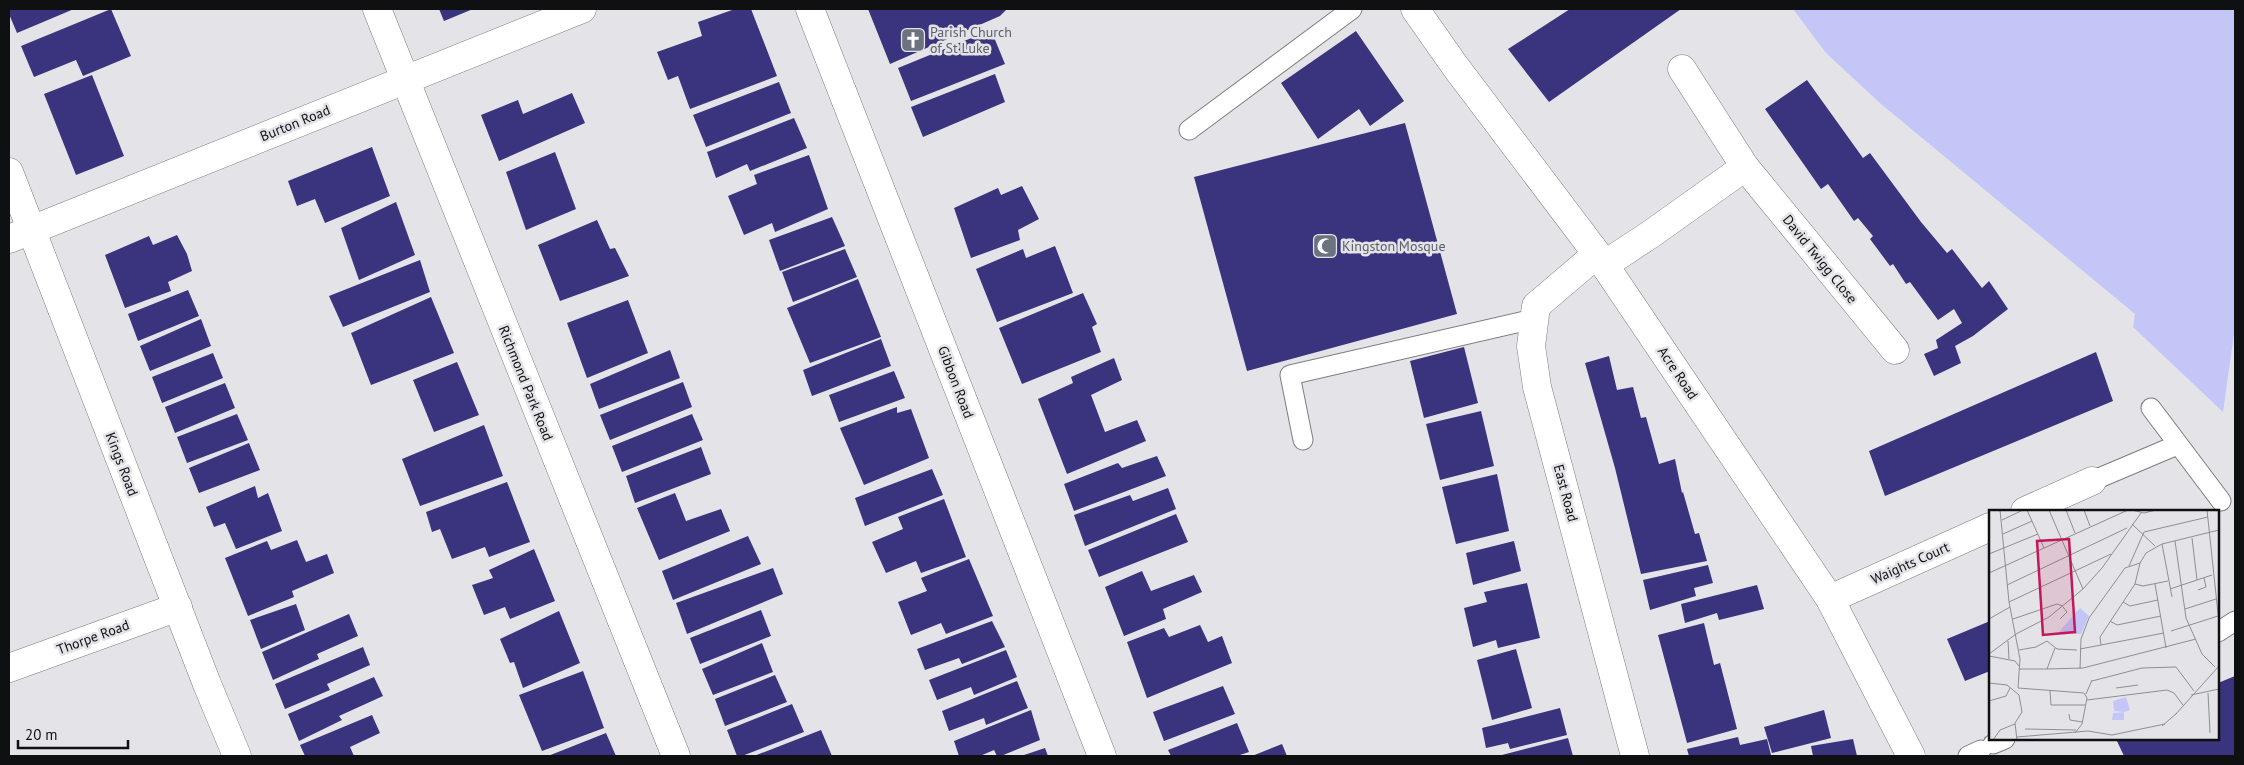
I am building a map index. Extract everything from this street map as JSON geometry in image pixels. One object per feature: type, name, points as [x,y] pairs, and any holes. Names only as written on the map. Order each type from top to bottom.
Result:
[{"type":"street","name":"Richmond Park Road","points":[[377,9],[676,756]]},
{"type":"street","name":"Burton Road","points":[[19,234],[582,9]]},
{"type":"street","name":"Gibbon Road","points":[[810,9],[1102,756]]},
{"type":"street","name":"Acre Road","points":[[1415,9],[1455,66],[1601,259],[1830,599],[1911,756]]},
{"type":"street","name":"David Twigg Close","points":[[1682,69],[1745,167],[1895,350]]},
{"type":"street","points":[[1601,259],[1745,167]]},
{"type":"street","name":"Kings Road","points":[[9,172],[19,234],[178,607],[237,756]]},
{"type":"street","name":"East Road","points":[[1601,259],[1536,306],[1531,346],[1537,387],[1635,756]]},
{"type":"street","points":[[2027,510],[2092,481]]},
{"type":"street","name":"Waights Court","points":[[1830,599],[1989,527]]},
{"type":"street","name":"Thorpe Road","points":[[9,668],[178,607]]},
{"type":"lane","points":[[1189,130],[1352,9]]},
{"type":"lane","points":[[1303,440],[1290,375],[1534,319]]},
{"type":"lane","points":[[2151,408],[2221,501]]},
{"type":"lane","points":[[2092,481],[2178,445]]},
{"type":"lane","points":[[2219,631],[2235,621]]},
{"type":"shaded area","points":[[1793,9],[2235,9],[2235,327],[2223,412],[2133,327],[2135,314],[1881,104],[1826,53]]},
{"type":"building","points":[[9,9],[74,9],[17,33],[9,14]]},
{"type":"building","points":[[111,9],[131,56],[83,76],[76,60],[34,77],[21,46]]},
{"type":"building","points":[[439,9],[473,9],[444,21]]},
{"type":"building","points":[[735,9],[751,9],[777,76],[690,109],[678,76],[668,80],[657,52],[702,36],[698,22]]},
{"type":"building","name":"Parish Church of St Luke","points":[[868,9],[1007,9],[1000,16],[890,64]]},
{"type":"building","points":[[1570,9],[1681,9],[1549,102],[1508,49]]},
{"type":"building","points":[[991,30],[1005,64],[911,101],[898,68]]},
{"type":"building","points":[[1356,31],[1404,101],[1370,126],[1359,109],[1318,139],[1281,83]]},
{"type":"building","points":[[995,74],[1005,102],[923,137],[911,107]]},
{"type":"building","points":[[92,75],[124,156],[76,175],[44,94]]},
{"type":"building","points":[[1807,80],[1863,158],[1870,153],[1921,222],[1947,253],[1952,249],[1982,288],[1989,281],[2008,309],[1973,336],[1955,346],[1961,363],[1934,376],[1924,354],[1938,348],[1936,340],[1962,323],[1954,309],[1938,320],[1910,282],[1906,284],[1893,264],[1890,266],[1870,239],[1873,236],[1858,218],[1854,221],[1828,184],[1821,189],[1765,109]]},
{"type":"building","points":[[779,82],[791,113],[706,147],[693,115]]},
{"type":"building","points":[[572,93],[585,123],[499,161],[481,115],[518,100],[523,114]]},
{"type":"building","points":[[794,118],[807,148],[750,171],[747,164],[716,178],[707,152]]},
{"type":"building","name":"Kingston Mosque","points":[[1405,123],[1457,314],[1247,371],[1194,177]]},
{"type":"building","points":[[372,147],[390,196],[325,223],[315,199],[297,206],[288,181]]},
{"type":"building","points":[[555,152],[576,209],[526,230],[506,172]]},
{"type":"building","points":[[809,155],[828,209],[775,232],[772,223],[744,235],[728,196],[757,184],[754,175]]},
{"type":"building","points":[[1022,186],[1039,219],[1018,230],[1020,240],[971,258],[954,208],[998,188],[1001,195]]},
{"type":"building","points":[[396,202],[415,255],[359,280],[341,228]]},
{"type":"building","points":[[832,217],[845,246],[780,271],[769,240]]},
{"type":"building","points":[[597,220],[610,249],[615,248],[629,276],[560,301],[538,245]]},
{"type":"building","points":[[177,235],[187,254],[192,271],[168,282],[171,291],[125,308],[105,255],[149,236],[153,245]]},
{"type":"building","points":[[1055,246],[1073,293],[997,322],[976,269],[1023,249],[1026,258]]},
{"type":"building","points":[[845,249],[857,277],[793,302],[782,272]]},
{"type":"building","points":[[420,260],[430,292],[343,327],[329,296]]},
{"type":"building","points":[[858,279],[881,337],[810,363],[787,308]]},
{"type":"building","points":[[188,290],[199,316],[138,341],[128,314]]},
{"type":"building","points":[[1083,293],[1097,324],[1092,327],[1101,352],[1022,384],[999,328]]},
{"type":"building","points":[[431,297],[454,353],[371,385],[351,333]]},
{"type":"building","points":[[628,300],[648,353],[587,378],[567,323]]},
{"type":"building","points":[[201,319],[211,346],[150,371],[140,346]]},
{"type":"building","points":[[881,339],[891,366],[812,396],[803,370]]},
{"type":"building","points":[[1464,347],[1478,403],[1424,418],[1410,361]]},
{"type":"building","points":[[670,350],[680,378],[599,409],[590,384]]},
{"type":"building","points":[[2096,352],[2113,401],[1885,496],[1869,451]]},
{"type":"building","points":[[213,353],[223,378],[162,403],[152,377]]},
{"type":"building","points":[[1609,356],[1617,390],[1633,387],[1641,418],[1646,417],[1659,464],[1675,459],[1682,493],[1695,534],[1699,533],[1707,561],[1641,574],[1615,468],[1585,363]]},
{"type":"building","points":[[1114,358],[1122,380],[1091,395],[1105,432],[1137,420],[1146,441],[1067,474],[1038,399],[1073,383],[1071,377]]},
{"type":"building","points":[[457,362],[479,415],[434,432],[413,380]]},
{"type":"building","points":[[894,371],[905,398],[839,422],[829,395]]},
{"type":"building","points":[[683,382],[692,407],[610,440],[600,415]]},
{"type":"building","points":[[225,383],[235,408],[175,433],[165,407]]},
{"type":"building","points":[[897,407],[897,413],[911,409],[929,458],[864,485],[840,428]]},
{"type":"building","points":[[1481,411],[1494,466],[1440,480],[1426,424]]},
{"type":"building","points":[[237,414],[248,440],[187,463],[177,437]]},
{"type":"building","points":[[692,414],[703,440],[622,472],[612,446]]},
{"type":"building","points":[[484,425],[503,476],[420,506],[402,459]]},
{"type":"building","points":[[249,443],[260,470],[199,493],[189,468]]},
{"type":"building","points":[[701,447],[711,474],[635,503],[626,476]]},
{"type":"building","points":[[1157,456],[1166,476],[1074,511],[1064,484],[1118,463],[1122,468]]},
{"type":"building","points":[[932,469],[943,495],[865,526],[855,498]]},
{"type":"building","points":[[1497,474],[1509,531],[1456,544],[1442,487]]},
{"type":"building","points":[[507,482],[530,542],[489,557],[485,547],[452,559],[440,529],[432,532],[426,512]]},
{"type":"building","points":[[255,486],[258,498],[268,493],[282,531],[236,549],[225,523],[214,527],[206,507]]},
{"type":"building","points":[[1168,488],[1176,509],[1085,546],[1074,515],[1130,495],[1133,501]]},
{"type":"building","points":[[675,493],[686,521],[721,509],[730,531],[659,560],[637,508]]},
{"type":"building","points":[[944,499],[966,557],[921,573],[916,561],[886,573],[872,542],[903,529],[898,517]]},
{"type":"building","points":[[1176,514],[1188,542],[1099,577],[1088,550]]},
{"type":"building","points":[[748,536],[761,564],[673,600],[662,571]]},
{"type":"building","points":[[297,540],[306,562],[327,554],[334,573],[292,591],[294,597],[248,616],[225,558],[267,541],[271,550]]},
{"type":"building","points":[[1514,541],[1521,571],[1473,585],[1466,553]]},
{"type":"building","points":[[534,549],[555,601],[510,619],[505,607],[484,615],[472,585],[493,578],[489,570]]},
{"type":"building","points":[[969,559],[993,616],[946,634],[941,623],[911,635],[898,602],[927,591],[921,578]]},
{"type":"building","points":[[1708,565],[1713,583],[1694,588],[1696,596],[1650,610],[1643,580]]},
{"type":"building","points":[[773,568],[783,594],[687,634],[676,603]]},
{"type":"building","points":[[1142,571],[1151,591],[1194,575],[1202,592],[1163,609],[1166,619],[1124,636],[1105,587]]},
{"type":"building","points":[[1527,583],[1540,638],[1498,648],[1496,640],[1473,647],[1464,608],[1487,602],[1484,592]]},
{"type":"building","points":[[1757,585],[1764,609],[1719,620],[1717,613],[1685,623],[1681,604]]},
{"type":"building","points":[[296,604],[305,630],[261,649],[250,620]]},
{"type":"building","points":[[761,610],[771,636],[700,664],[690,638]]},
{"type":"building","points":[[559,611],[580,663],[523,688],[514,662],[510,663],[500,639]]},
{"type":"building","points":[[349,614],[358,636],[317,654],[319,659],[273,680],[262,652]]},
{"type":"building","points":[[992,621],[1005,647],[962,664],[959,658],[925,670],[917,649]]},
{"type":"building","points":[[1989,621],[1989,671],[1965,681],[1947,639]]},
{"type":"building","points":[[1704,623],[1714,665],[1720,663],[1737,729],[1687,743],[1658,635]]},
{"type":"building","points":[[1200,625],[1208,642],[1222,636],[1232,663],[1147,698],[1127,642],[1164,628],[1169,637]]},
{"type":"building","points":[[762,643],[773,672],[713,695],[702,669]]},
{"type":"building","points":[[363,647],[370,665],[327,684],[330,690],[285,709],[275,684]]},
{"type":"building","points":[[1516,649],[1532,708],[1492,720],[1477,660]]},
{"type":"building","points":[[1006,650],[1017,677],[974,695],[971,687],[937,700],[929,680]]},
{"type":"building","points":[[583,671],[604,728],[542,751],[519,695]]},
{"type":"building","points":[[775,675],[787,702],[725,726],[715,699]]},
{"type":"building","points":[[2235,676],[2235,756],[2124,756],[2116,740],[2219,740],[2219,683]]},
{"type":"building","points":[[374,677],[383,696],[339,716],[342,720],[299,741],[288,714]]},
{"type":"building","points":[[1017,681],[1028,708],[986,725],[984,718],[949,731],[942,711]]},
{"type":"building","points":[[1223,686],[1235,714],[1164,741],[1153,712]]},
{"type":"building","points":[[792,704],[804,732],[742,756],[737,756],[727,730]]},
{"type":"building","points":[[1560,708],[1567,735],[1510,749],[1508,743],[1486,748],[1482,728]]},
{"type":"building","points":[[1031,710],[1040,740],[1001,756],[997,756],[994,750],[980,756],[959,756],[954,741]]},
{"type":"building","points":[[1824,710],[1831,738],[1772,753],[1764,727]]},
{"type":"building","points":[[372,715],[380,733],[350,747],[354,756],[305,756],[300,745]]},
{"type":"building","points":[[1237,723],[1249,752],[1237,756],[1171,756],[1168,750]]},
{"type":"building","points":[[821,730],[832,756],[754,756]]},
{"type":"building","points":[[606,733],[616,756],[548,756]]},
{"type":"building","points":[[1738,737],[1740,745],[1767,739],[1771,755],[1689,756],[1687,749]]},
{"type":"building","points":[[1568,738],[1573,756],[1498,756]]},
{"type":"building","points":[[1853,739],[1857,756],[1813,756],[1811,746]]},
{"type":"building","points":[[1282,744],[1287,756],[1252,756]]},
{"type":"building","points":[[1045,748],[1048,756],[1021,756]]},
{"type":"place","name":"Parish Church of St Luke","points":[[913,40]]},
{"type":"place","name":"Kingston Mosque","points":[[1325,246]]}]
